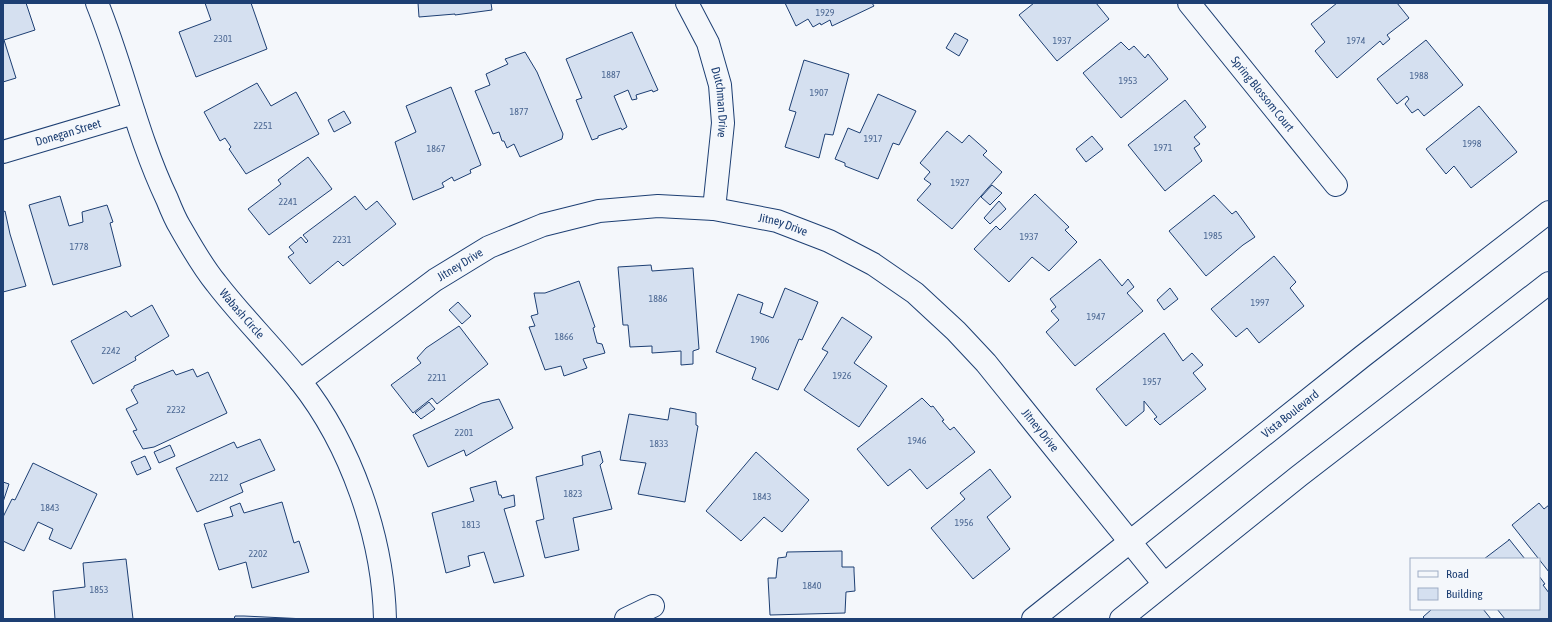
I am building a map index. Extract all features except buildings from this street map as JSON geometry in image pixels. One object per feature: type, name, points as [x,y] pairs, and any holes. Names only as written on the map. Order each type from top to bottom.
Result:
[{"type":"street","name":"Wabash Circle","points":[[97,3],[109,34],[153,171],[183,232],[215,282],[300,381],[331,427],[355,476],[375,540],[384,599],[385,619]]},
{"type":"street","name":"Dutchman Drive","points":[[687,3],[708,43],[720,85],[723,123],[714,209]]},
{"type":"street","name":"Spring Blossom Court","points":[[1189,3],[1336,185]]},
{"type":"street","name":"Donegan Street","points":[[3,152],[134,113]]},
{"type":"street","name":"Jitney Drive","points":[[300,381],[435,280],[489,247],[543,225],[599,212],[658,206],[714,209],[777,221],[829,241],[873,264],[915,293],[956,331],[986,363],[1164,584]]},
{"type":"street","name":"Vista Boulevard","points":[[1033,619],[1357,361],[1549,212]]},
{"type":"street","points":[[1120,619],[1298,476],[1549,283]]},
{"type":"street","points":[[626,619],[653,606]]}]
